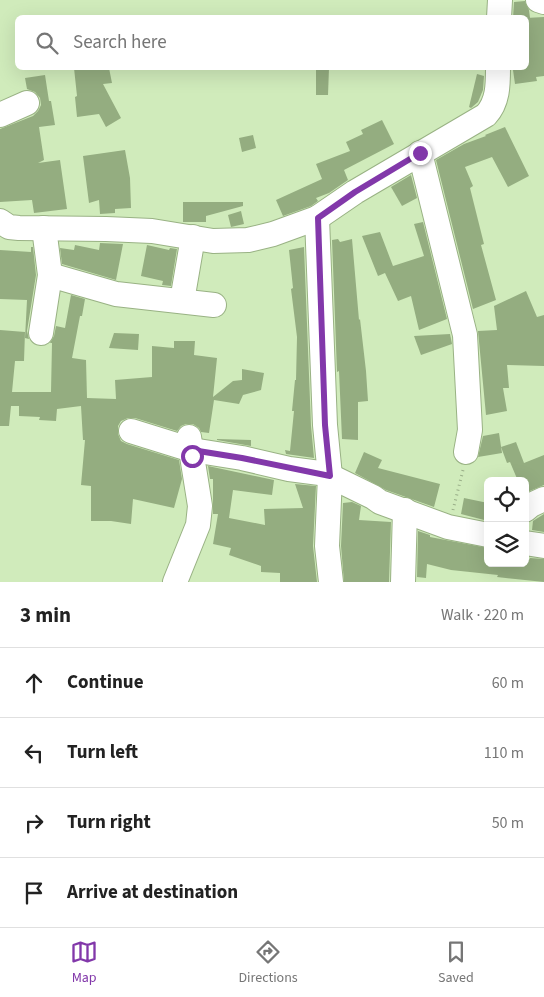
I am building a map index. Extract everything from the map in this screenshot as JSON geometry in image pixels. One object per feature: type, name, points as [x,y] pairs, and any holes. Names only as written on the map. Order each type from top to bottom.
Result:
[{"type":"street","points":[[499,15],[500,0]]},
{"type":"street","points":[[538,0],[544,2]]},
{"type":"street","points":[[0,221],[9,227],[19,228],[152,231],[213,241],[248,240],[273,234],[318,218],[355,192],[486,115],[496,99],[498,70]]},
{"type":"street","points":[[0,115],[27,103]]},
{"type":"street","points":[[420,153],[465,335],[470,430],[466,452]]},
{"type":"street","points":[[318,218],[325,425],[330,476],[327,546],[331,582]]},
{"type":"street","points":[[42,332],[50,275],[44,228]]},
{"type":"street","points":[[182,301],[193,238]]},
{"type":"street","points":[[50,275],[116,294],[214,305]]},
{"type":"street","points":[[131,431],[242,458],[330,476],[380,502],[448,527],[484,534]]},
{"type":"street","points":[[175,582],[198,525],[200,506],[190,444]]},
{"type":"street","points":[[529,507],[544,499]]},
{"type":"street","points":[[403,582],[405,510]]},
{"type":"street","points":[[529,544],[544,546]]},
{"type":"path","points":[[448,527],[459,488],[466,452]]},
{"type":"building","points":[[525,1],[530,18],[529,15],[513,15],[514,2]]},
{"type":"building","points":[[544,17],[544,76],[536,77],[537,81],[515,84],[513,70],[529,70],[529,18]]},
{"type":"building","points":[[74,70],[109,70],[112,83],[103,84],[121,118],[106,127],[99,114],[77,117],[75,97],[77,96]]},
{"type":"building","points":[[316,70],[329,70],[328,95],[316,95]]},
{"type":"building","points":[[477,74],[484,76],[483,90],[478,102],[471,108],[469,107]]},
{"type":"building","points":[[45,75],[55,125],[39,127],[44,160],[38,163],[60,160],[67,209],[34,213],[32,200],[0,202],[0,129],[33,116],[38,111],[41,105],[40,98],[35,92],[27,89],[25,78]]},
{"type":"building","points":[[382,120],[394,144],[344,170],[348,180],[329,193],[316,198],[318,201],[311,206],[283,216],[276,200],[322,179],[316,164],[350,151],[346,142],[363,134],[361,130]]},
{"type":"building","points":[[505,127],[529,176],[508,187],[492,157],[465,167],[473,186],[470,188],[484,244],[481,245],[496,300],[473,309],[436,160],[464,144]]},
{"type":"building","points":[[253,135],[256,148],[242,152],[239,138]]},
{"type":"building","points":[[125,150],[130,178],[131,208],[115,209],[115,213],[100,214],[99,200],[89,203],[83,156]]},
{"type":"building","points":[[411,175],[417,198],[402,206],[391,187]]},
{"type":"building","points":[[183,202],[243,202],[243,206],[206,216],[206,222],[183,222]]},
{"type":"building","points":[[241,211],[244,224],[231,227],[228,215]]},
{"type":"building","points":[[423,222],[447,319],[419,330],[411,296],[398,301],[385,273],[378,276],[362,236],[380,232],[393,266],[424,256],[414,224]]},
{"type":"building","points":[[338,239],[340,242],[352,239],[359,320],[366,371],[368,401],[358,402],[358,440],[342,439],[339,371],[337,372],[332,240]]},
{"type":"building","points":[[100,243],[123,244],[116,280],[62,264],[60,248],[74,250],[75,245],[99,250]]},
{"type":"building","points":[[147,245],[169,250],[170,248],[177,249],[171,286],[162,285],[163,281],[141,276]]},
{"type":"building","points":[[31,247],[33,247],[36,275],[27,331],[29,339],[25,338],[27,300],[0,299],[0,250],[31,252]]},
{"type":"building","points":[[304,247],[314,458],[286,454],[285,450],[290,451],[296,380],[297,337],[291,289],[293,288],[289,250]]},
{"type":"building","points":[[526,291],[537,317],[544,315],[544,366],[507,365],[509,388],[503,388],[507,411],[486,415],[478,331],[497,330],[494,306]]},
{"type":"building","points":[[71,295],[85,299],[72,358],[86,360],[87,398],[116,399],[115,380],[152,377],[152,346],[174,348],[174,341],[195,341],[194,355],[217,358],[213,397],[233,381],[242,380],[242,369],[264,373],[261,390],[243,395],[239,404],[214,400],[209,433],[201,432],[193,424],[181,426],[177,431],[135,418],[121,421],[118,426],[118,434],[121,441],[179,460],[182,479],[174,508],[133,499],[131,524],[91,521],[91,486],[81,485],[85,440],[83,440],[81,406],[57,409],[56,421],[39,420],[40,417],[19,416],[19,406],[11,406],[9,426],[0,426],[0,330],[25,332],[24,361],[15,361],[12,392],[51,392],[52,343],[50,343],[56,326],[65,328]]},
{"type":"building","points":[[114,333],[139,334],[138,350],[109,348]]},
{"type":"building","points":[[450,334],[452,344],[421,355],[414,336]]},
{"type":"building","points":[[499,433],[502,453],[478,457],[483,436]]},
{"type":"building","points":[[217,440],[251,440],[251,446]]},
{"type":"building","points":[[516,442],[524,463],[544,455],[544,485],[529,491],[529,477],[516,477],[510,462],[507,463],[501,447]]},
{"type":"building","points":[[364,452],[382,460],[378,468],[440,484],[434,507],[386,490],[355,473]]},
{"type":"building","points":[[208,466],[274,480],[272,495],[233,490],[229,518],[265,525],[264,509],[303,508],[295,484],[316,486],[313,546],[317,582],[280,582],[280,573],[261,572],[261,566],[229,555],[231,548],[213,544],[218,514],[213,514],[213,479],[210,479]]},
{"type":"building","points":[[464,498],[484,502],[484,520],[461,514]]},
{"type":"building","points":[[352,502],[361,506],[359,520],[391,522],[389,582],[344,582],[341,546],[343,503]]},
{"type":"building","points":[[544,514],[544,532],[532,530],[533,521]]},
{"type":"building","points":[[418,531],[430,535],[430,537],[484,547],[484,567],[529,567],[530,558],[544,559],[544,582],[451,570],[427,564],[426,578],[417,577]]},
{"type":"route","points":[[192,456],[192,450],[330,476],[325,425],[318,218],[355,192],[420,153]]}]
